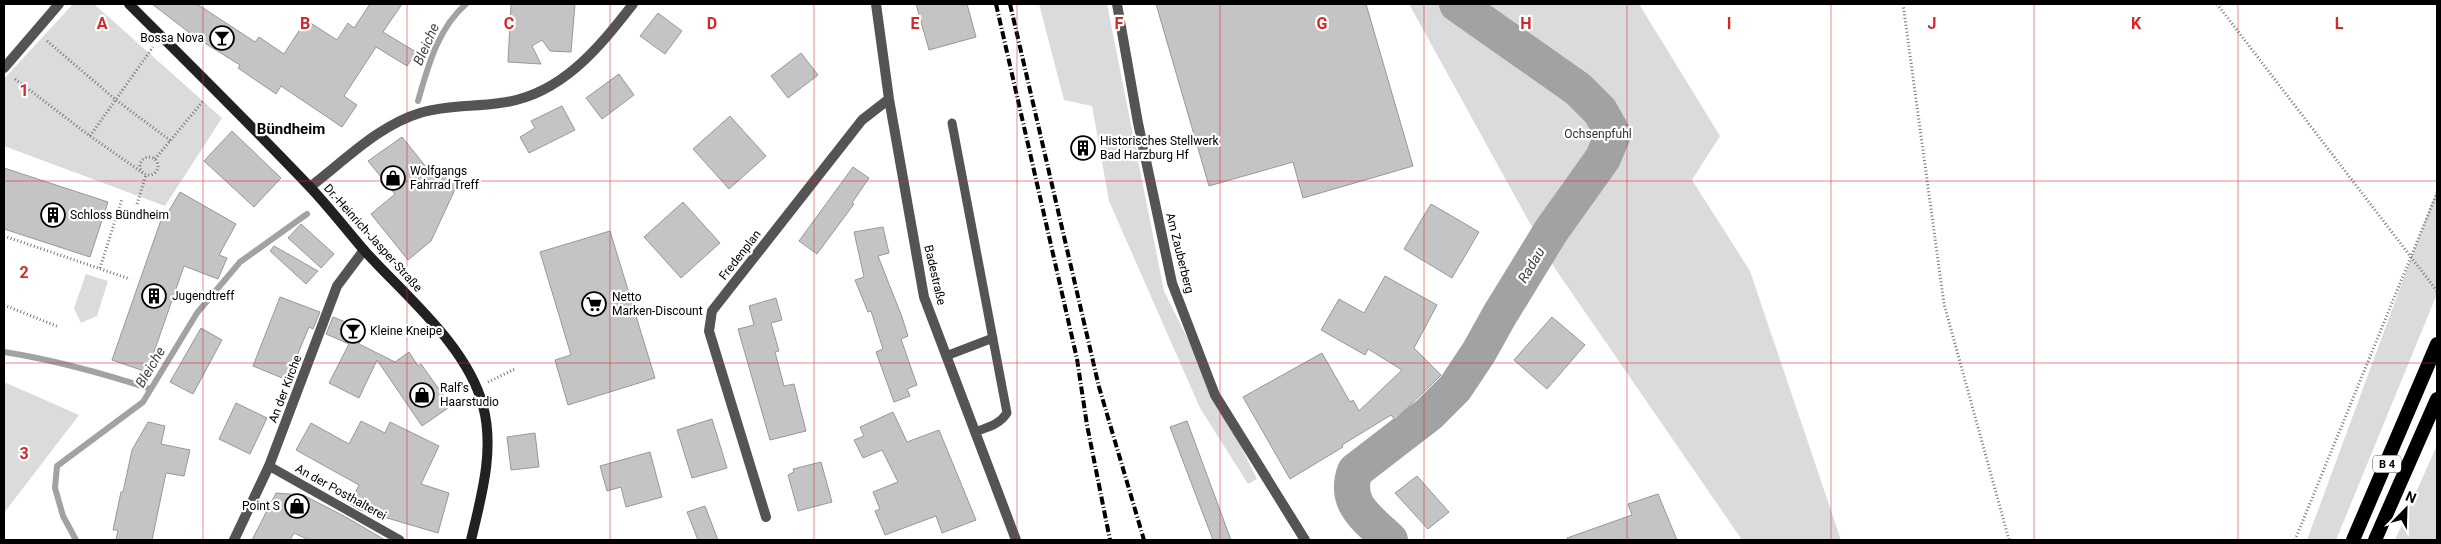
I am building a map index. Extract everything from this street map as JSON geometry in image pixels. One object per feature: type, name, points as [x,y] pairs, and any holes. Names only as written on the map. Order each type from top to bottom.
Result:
[{"type":"highway","name":"B 4","points":[[2353,540],[2437,344]]},
{"type":"highway","name":"B 4","points":[[2375,540],[2437,399]]},
{"type":"main road","name":"Dr.-Heinrich-Jasper-Straße","points":[[129,4],[310,187],[364,250],[419,307],[462,362],[476,387],[484,407],[488,435],[487,460],[471,540]]},
{"type":"street","points":[[4,68],[59,4]]},
{"type":"street","points":[[310,187],[386,129],[420,113],[457,106],[502,103],[538,94],[571,73],[593,53],[633,4]]},
{"type":"street","name":"Badestraße","points":[[876,4],[889,98],[924,297],[1016,540]]},
{"type":"street","name":"Am Zauberberg","points":[[1116,4],[1138,123],[1172,283],[1215,395],[1305,540]]},
{"type":"street","name":"Fredenplan","points":[[766,517],[709,331],[712,311],[862,120],[889,98]]},
{"type":"street","name":"An der Kirche","points":[[234,540],[269,466],[337,286],[364,250]]},
{"type":"lane","points":[[952,124],[1007,413],[996,425],[975,432]]},
{"type":"lane","points":[[946,356],[993,338]]},
{"type":"lane","name":"An der Posthalterei","points":[[269,466],[400,540]]},
{"type":"path","points":[[1903,4],[1944,304],[2009,540]]},
{"type":"path","points":[[2218,4],[2437,291]]},
{"type":"path","points":[[36,31],[116,100],[171,141]]},
{"type":"path","points":[[90,136],[161,36]]},
{"type":"path","points":[[12,76],[90,136],[144,174],[154,174],[158,170],[155,159]]},
{"type":"path","points":[[155,159],[213,88]]},
{"type":"path","points":[[137,204],[144,174],[140,168],[142,161],[149,157],[155,159]]},
{"type":"path","points":[[2295,540],[2319,477],[2412,258],[2437,193]]},
{"type":"path","points":[[100,268],[122,199]]},
{"type":"path","points":[[4,236],[130,279]]},
{"type":"path","points":[[4,305],[59,327]]},
{"type":"path","points":[[476,387],[515,369]]},
{"type":"green space","points":[[73,4],[94,4],[222,118],[165,206],[4,146],[4,79]]},
{"type":"green space","points":[[1039,4],[1107,4],[1164,291],[1257,479],[1248,484],[1200,408],[1109,201],[1092,106],[1064,100]]},
{"type":"green space","name":"Ochsenpfuhl","points":[[1409,4],[1639,4],[1720,136],[1692,180],[1750,271],[1841,540],[1742,540],[1554,267]]},
{"type":"green space","points":[[2437,188],[2437,294],[2336,540],[2307,540]]},
{"type":"green space","points":[[86,274],[108,281],[97,316],[81,323],[74,308]]},
{"type":"green space","points":[[4,382],[79,415],[4,513]]},
{"type":"green space","points":[[2437,445],[2437,540],[2395,540]]},
{"type":"building","points":[[152,4],[197,4],[255,42],[259,37],[284,54],[306,20],[337,40],[348,23],[354,28],[370,4],[402,4],[383,32],[416,52],[407,66],[376,47],[344,96],[357,105],[342,127],[281,86],[276,94],[238,68],[240,65],[195,37]]},
{"type":"building","points":[[511,4],[575,4],[571,52],[550,51],[542,40],[532,46],[541,64],[508,62]]},
{"type":"building","points":[[916,4],[967,4],[976,37],[929,50]]},
{"type":"building","points":[[1156,4],[1366,4],[1413,166],[1303,198],[1293,162],[1209,186]]},
{"type":"building","points":[[658,13],[682,31],[665,54],[640,36]]},
{"type":"building","points":[[801,53],[818,75],[788,98],[771,76]]},
{"type":"building","points":[[619,74],[634,95],[602,119],[586,98]]},
{"type":"building","points":[[562,106],[575,130],[529,153],[520,137],[535,128],[531,121]]},
{"type":"building","points":[[730,116],[766,156],[729,189],[693,149]]},
{"type":"building","points":[[232,131],[281,178],[254,207],[204,161]]},
{"type":"building","points":[[402,137],[439,183],[445,174],[458,183],[431,241],[408,260],[371,214],[395,194],[368,161]]},
{"type":"building","points":[[853,167],[869,178],[852,203],[854,204],[817,254],[799,241]]},
{"type":"building","name":"Schloss Bündheim","points":[[4,168],[108,202],[90,257],[4,229]]},
{"type":"building","name":"Jugendtreff","points":[[180,192],[236,224],[219,255],[227,258],[218,279],[184,266],[147,372],[112,360],[161,220],[163,221]]},
{"type":"building","points":[[683,202],[720,243],[681,278],[644,237]]},
{"type":"building","points":[[1431,204],[1479,232],[1452,278],[1404,249]]},
{"type":"building","points":[[301,224],[334,254],[321,268],[288,238]]},
{"type":"building","points":[[883,227],[889,253],[878,256],[908,336],[901,339],[917,385],[907,389],[910,396],[894,402],[876,352],[883,349],[871,311],[868,312],[855,280],[864,277],[854,232]]},
{"type":"building","name":"Netto Marken-Discount","points":[[610,231],[655,378],[568,405],[555,360],[571,355],[540,252]]},
{"type":"building","points":[[274,246],[318,271],[306,284],[270,251]]},
{"type":"building","points":[[1385,276],[1437,305],[1414,348],[1441,375],[1395,420],[1391,415],[1290,479],[1243,397],[1322,353],[1350,402],[1353,400],[1359,411],[1402,370],[1368,349],[1365,355],[1321,330],[1339,299],[1364,313]]},
{"type":"building","points":[[280,297],[320,312],[313,329],[309,327],[287,380],[253,366]]},
{"type":"building","points":[[776,298],[782,320],[771,323],[779,351],[775,352],[784,386],[794,384],[806,431],[770,440],[738,329],[754,325],[749,306]]},
{"type":"building","points":[[333,317],[365,330],[359,344],[395,362],[409,352],[418,366],[421,364],[451,406],[422,426],[377,360],[359,398],[329,383],[349,344],[326,334]]},
{"type":"building","points":[[1552,317],[1585,345],[1547,389],[1514,360]]},
{"type":"building","points":[[201,328],[222,340],[193,394],[170,382]]},
{"type":"building","points":[[236,403],[267,418],[250,454],[219,439]]},
{"type":"building","points":[[893,412],[907,442],[939,430],[976,520],[942,533],[936,516],[885,535],[875,511],[880,509],[873,492],[898,482],[882,450],[863,458],[854,440],[864,436],[860,427]]},
{"type":"building","points":[[712,419],[727,468],[692,478],[677,430]]},
{"type":"building","points":[[361,421],[385,433],[390,422],[439,446],[421,484],[449,493],[438,533],[360,510],[350,504],[359,485],[296,450],[311,423],[349,444]]},
{"type":"building","points":[[1187,421],[1231,540],[1213,540],[1170,427]]},
{"type":"building","points":[[148,422],[165,426],[161,444],[190,450],[184,476],[166,473],[152,540],[116,540],[118,530],[113,530],[132,450]]},
{"type":"building","points":[[535,433],[539,467],[511,470],[507,437]]},
{"type":"building","points":[[650,452],[662,497],[626,507],[621,487],[607,491],[600,466]]},
{"type":"building","points":[[821,462],[832,502],[798,511],[788,475],[794,472],[793,469]]},
{"type":"building","points":[[1417,476],[1449,512],[1428,529],[1395,493]]},
{"type":"building","name":"Point S","points":[[276,493],[303,495],[385,540],[309,540],[294,533],[290,540],[252,540]]},
{"type":"building","points":[[1658,494],[1677,540],[1568,540],[1567,538],[1632,515],[1628,504]]},
{"type":"building","points":[[705,506],[718,540],[698,540],[687,512]]},
{"type":"waterway","name":"Bleiche","points":[[418,101],[435,48],[448,24],[466,4]]},
{"type":"waterway","name":"Radau","points":[[1390,540],[1366,518],[1355,502],[1352,493],[1355,471],[1429,414],[1455,388],[1479,352],[1551,231],[1603,158],[1613,134],[1600,111],[1578,89],[1457,4]]},
{"type":"waterway","name":"Bleiche","points":[[76,540],[63,516],[55,488],[57,466],[143,402],[197,313],[240,262],[307,214]]},
{"type":"waterway","points":[[4,352],[78,367],[151,389]]},
{"type":"railway","points":[[996,4],[1077,359],[1087,425],[1110,540]]},
{"type":"railway","points":[[1010,4],[1099,387],[1144,540]]},
{"type":"place","name":"Bossa Nova","points":[[222,38]]},
{"type":"place","name":"Historisches Stellwerk Bad Harzburg Hf","points":[[1083,148]]},
{"type":"place","name":"Wolfgangs Fahrrad Treff","points":[[393,178]]},
{"type":"place","name":"Schloss Bündheim","points":[[53,215]]},
{"type":"place","name":"Jugendtreff","points":[[154,296]]},
{"type":"place","name":"Netto Marken-Discount","points":[[594,304]]},
{"type":"place","name":"Kleine Kneipe","points":[[353,331]]},
{"type":"place","name":"Ralf's Haarstudio","points":[[422,395]]},
{"type":"place","name":"Point S","points":[[297,506]]},
{"type":"district","name":"Bündheim","points":[[291,129]]}]
